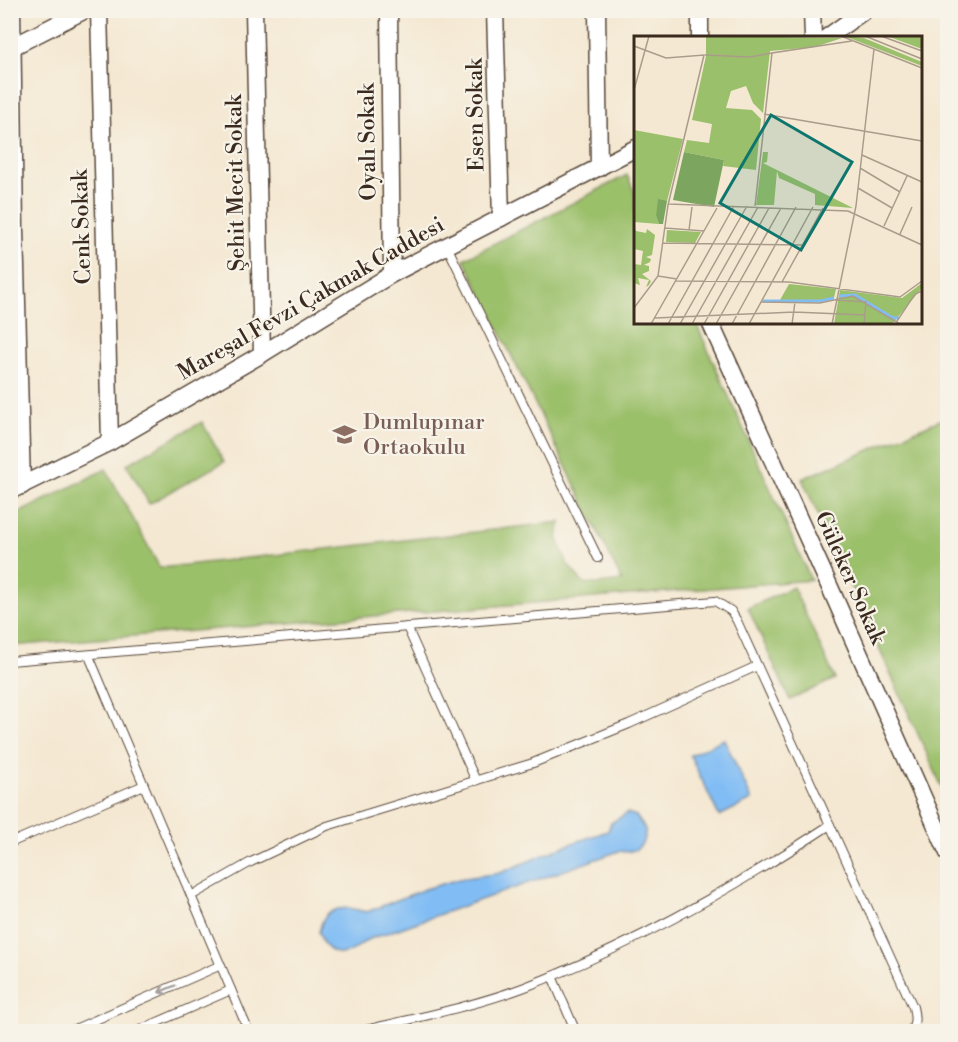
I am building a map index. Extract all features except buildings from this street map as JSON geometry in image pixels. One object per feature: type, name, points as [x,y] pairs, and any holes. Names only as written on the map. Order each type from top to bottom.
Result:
[{"type":"street","points":[[12,10],[16,488]]},
{"type":"street","points":[[12,47],[85,10]]},
{"type":"street","name":"Cenk Sokak","points":[[99,10],[110,442]]},
{"type":"street","name":"Şehit Mecit Sokak","points":[[254,10],[262,354]]},
{"type":"street","name":"Oyalı Sokak","points":[[389,10],[392,274]]},
{"type":"street","name":"Esen Sokak","points":[[495,10],[501,218]]},
{"type":"street","points":[[597,10],[598,168]]},
{"type":"street","points":[[700,10],[700,36]]},
{"type":"street","points":[[812,10],[813,36]]},
{"type":"street","points":[[829,36],[866,10]]},
{"type":"street","name":"Mareşal Fevzi Çakmak Caddesi","points":[[16,488],[110,442],[262,354],[392,274],[598,168],[634,152]]},
{"type":"street","name":"Güleker Sokak","points":[[711,324],[948,853]]},
{"type":"lane","points":[[447,246],[598,558]]},
{"type":"lane","points":[[10,661],[715,601],[731,611],[758,666],[913,1007],[915,1017],[911,1032]]},
{"type":"lane","points":[[407,627],[476,782]]},
{"type":"lane","points":[[89,656],[249,1032]]},
{"type":"lane","points":[[191,896],[251,862],[327,826],[476,782],[575,746],[758,666]]},
{"type":"lane","points":[[10,843],[144,785]]},
{"type":"lane","points":[[358,1032],[489,998],[552,976],[623,944],[696,907],[762,870],[830,825]]},
{"type":"lane","points":[[68,1032],[221,965]]},
{"type":"lane","points":[[552,976],[576,1032]]},
{"type":"lane","points":[[135,1032],[231,990]]},
{"type":"green space","points":[[627,175],[634,191],[634,324],[696,324],[811,580],[11,646],[11,517],[106,469],[160,568],[561,522],[557,537],[568,565],[583,583],[622,581],[464,259]]},
{"type":"green space","points":[[947,417],[947,798],[802,479]]},
{"type":"green space","points":[[202,422],[224,462],[149,504],[127,464]]},
{"type":"green space","points":[[793,587],[835,679],[790,700],[748,608]]},
{"type":"water","points":[[724,739],[752,800],[719,816],[690,755]]},
{"type":"water","points":[[627,813],[636,816],[645,829],[644,840],[635,850],[619,851],[367,940],[350,952],[340,954],[331,951],[323,943],[319,932],[328,913],[349,908],[367,912],[425,889],[459,879],[500,873],[608,831],[611,823]]},
{"type":"place","name":"Dumlupınar Ortaokulu","points":[[345,435]]}]
